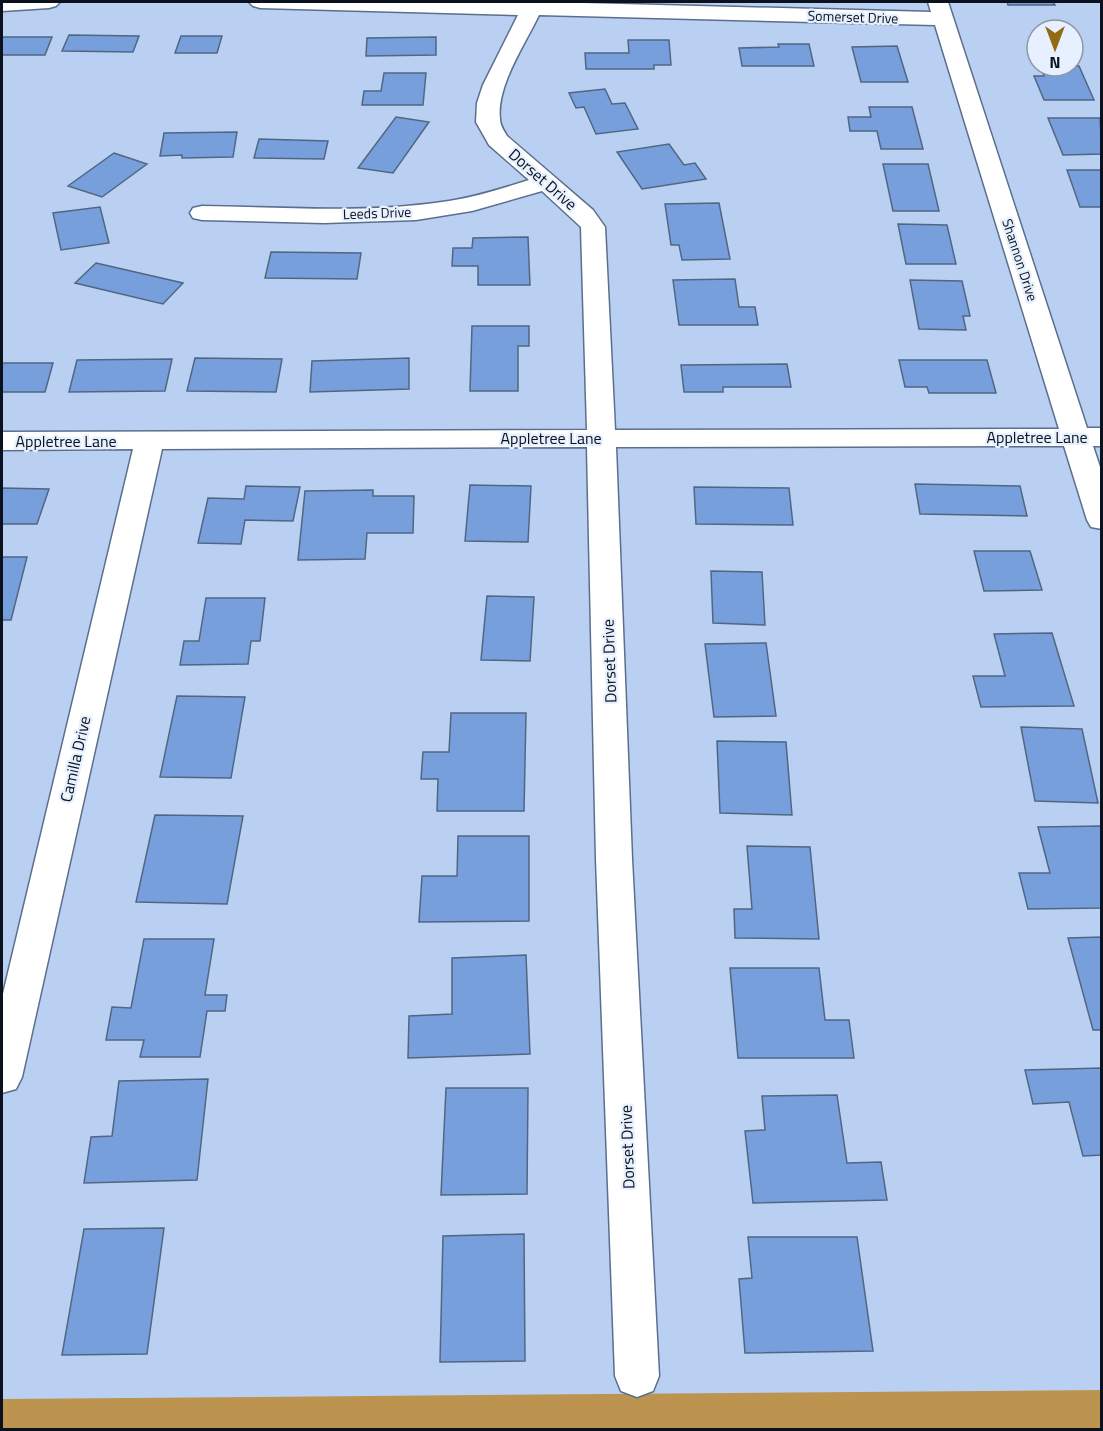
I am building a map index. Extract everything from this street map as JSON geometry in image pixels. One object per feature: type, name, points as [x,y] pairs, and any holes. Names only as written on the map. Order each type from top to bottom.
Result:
[{"type":"street","points":[[2,5],[49,2]]},
{"type":"street","name":"Somerset Drive","points":[[260,2],[940,10]]},
{"type":"street","name":"Dorset Drive","points":[[533,4],[494,85],[488,103],[488,122],[497,140],[548,182],[584,215],[593,227],[602,438],[614,859],[637,1376]]},
{"type":"street","name":"Shannon Drive","points":[[940,10],[1089,437],[1101,520]]},
{"type":"street","name":"Leeds Drive","points":[[202,213],[411,212],[469,204],[548,182]]},
{"type":"street","name":"Appletree Lane","points":[[2,441],[1089,437]]},
{"type":"street","name":"Camilla Drive","points":[[2,1077],[150,442]]},
{"type":"shaded area","points":[[1101,1390],[1102,1429],[2,1430],[2,1399]]},
{"type":"building","points":[[1007,2],[1053,2],[1055,5],[1008,5]]},
{"type":"building","points":[[69,35],[139,36],[133,52],[62,51]]},
{"type":"building","points":[[181,36],[222,36],[217,53],[175,53]]},
{"type":"building","points":[[2,37],[52,37],[45,55],[2,55]]},
{"type":"building","points":[[436,37],[436,55],[366,56],[367,38]]},
{"type":"building","points":[[628,40],[669,40],[671,65],[654,65],[654,69],[586,69],[585,53],[629,53]]},
{"type":"building","points":[[778,44],[809,44],[814,66],[742,66],[739,48],[779,47]]},
{"type":"building","points":[[897,46],[908,82],[861,82],[852,47]]},
{"type":"building","points":[[384,73],[426,73],[423,105],[362,105],[364,91],[381,91]]},
{"type":"building","points":[[1035,78],[1084,78],[1094,100],[1044,100]]},
{"type":"building","points":[[605,89],[612,104],[625,103],[638,129],[596,134],[584,107],[576,108],[569,93]]},
{"type":"building","points":[[869,107],[912,107],[923,149],[881,149],[877,131],[850,131],[848,117],[871,117]]},
{"type":"building","points":[[396,117],[429,122],[393,173],[358,168]]},
{"type":"building","points":[[1048,118],[1100,118],[1102,154],[1063,155]]},
{"type":"building","points":[[237,132],[233,157],[160,156],[164,133]]},
{"type":"building","points":[[259,139],[328,141],[324,159],[254,158]]},
{"type":"building","points":[[669,144],[684,165],[695,163],[706,179],[642,189],[617,152]]},
{"type":"building","points":[[114,153],[147,164],[102,197],[68,186]]},
{"type":"building","points":[[883,164],[928,164],[939,211],[893,211]]},
{"type":"building","points":[[1067,170],[1102,170],[1102,207],[1080,207]]},
{"type":"building","points":[[719,203],[730,259],[682,260],[679,245],[671,245],[665,204]]},
{"type":"building","points":[[100,207],[109,243],[61,250],[53,213]]},
{"type":"building","points":[[898,224],[947,225],[956,264],[906,264]]},
{"type":"building","points":[[528,237],[530,285],[478,285],[478,266],[452,266],[453,248],[472,248],[473,238]]},
{"type":"building","points":[[271,252],[361,253],[357,279],[265,278]]},
{"type":"building","points":[[96,263],[183,283],[163,304],[75,283]]},
{"type":"building","points":[[735,279],[739,307],[755,307],[758,325],[679,325],[673,280]]},
{"type":"building","points":[[910,280],[962,281],[970,316],[963,316],[966,330],[919,329]]},
{"type":"building","points":[[472,326],[529,326],[529,346],[518,346],[518,391],[470,391]]},
{"type":"building","points":[[195,358],[282,359],[276,392],[187,391]]},
{"type":"building","points":[[409,358],[409,389],[310,392],[312,361]]},
{"type":"building","points":[[172,359],[165,391],[69,392],[77,360]]},
{"type":"building","points":[[899,360],[987,360],[996,393],[929,393],[927,387],[905,387]]},
{"type":"building","points":[[2,363],[53,363],[45,392],[2,392]]},
{"type":"building","points":[[787,364],[791,387],[723,387],[723,392],[684,392],[681,365]]},
{"type":"building","points":[[915,484],[1020,486],[1027,516],[920,514]]},
{"type":"building","points":[[470,485],[531,486],[528,542],[465,541]]},
{"type":"building","points":[[246,486],[300,487],[293,521],[245,520],[241,544],[198,543],[208,498],[244,499]]},
{"type":"building","points":[[694,487],[789,488],[793,525],[696,524]]},
{"type":"building","points":[[2,488],[49,489],[37,524],[2,524]]},
{"type":"building","points":[[373,490],[373,496],[414,496],[413,533],[367,533],[365,559],[298,560],[305,491]]},
{"type":"building","points":[[974,551],[1030,551],[1042,590],[984,591]]},
{"type":"building","points":[[2,557],[27,557],[11,620],[2,620]]},
{"type":"building","points":[[711,571],[762,572],[765,625],[713,623]]},
{"type":"building","points":[[487,596],[534,597],[530,661],[481,660]]},
{"type":"building","points":[[206,598],[265,598],[260,641],[251,641],[248,664],[180,665],[184,641],[199,641]]},
{"type":"building","points":[[1052,633],[1074,706],[981,707],[973,676],[1005,676],[994,634]]},
{"type":"building","points":[[766,643],[776,716],[714,717],[705,644]]},
{"type":"building","points":[[177,696],[245,697],[231,778],[160,777]]},
{"type":"building","points":[[451,713],[526,713],[524,811],[437,811],[438,779],[421,779],[423,752],[449,752]]},
{"type":"building","points":[[1021,727],[1082,729],[1098,803],[1035,801]]},
{"type":"building","points":[[717,741],[786,742],[792,815],[720,813]]},
{"type":"building","points":[[155,815],[243,816],[227,904],[136,902]]},
{"type":"building","points":[[1102,826],[1102,908],[1028,909],[1019,873],[1050,873],[1038,827]]},
{"type":"building","points":[[458,836],[529,836],[529,921],[419,922],[422,876],[457,876]]},
{"type":"building","points":[[747,846],[810,847],[819,939],[735,938],[734,909],[752,909]]},
{"type":"building","points":[[1102,937],[1102,1030],[1093,1030],[1068,938]]},
{"type":"building","points":[[144,939],[214,939],[205,995],[227,995],[225,1011],[207,1011],[200,1057],[140,1057],[144,1040],[106,1040],[112,1007],[131,1008]]},
{"type":"building","points":[[526,955],[530,1054],[408,1058],[409,1016],[452,1014],[452,958]]},
{"type":"building","points":[[730,968],[819,968],[825,1020],[849,1020],[854,1058],[738,1058]]},
{"type":"building","points":[[1102,1068],[1102,1155],[1083,1156],[1069,1102],[1033,1104],[1025,1070]]},
{"type":"building","points":[[208,1079],[197,1180],[84,1183],[91,1137],[112,1136],[119,1081]]},
{"type":"building","points":[[446,1088],[528,1088],[527,1194],[441,1195]]},
{"type":"building","points":[[837,1095],[847,1163],[881,1162],[887,1200],[753,1203],[745,1131],[765,1130],[762,1096]]},
{"type":"building","points":[[164,1228],[147,1354],[62,1355],[84,1229]]},
{"type":"building","points":[[524,1234],[525,1361],[440,1362],[443,1236]]},
{"type":"building","points":[[748,1237],[857,1237],[873,1351],[745,1353],[739,1279],[752,1278]]}]
